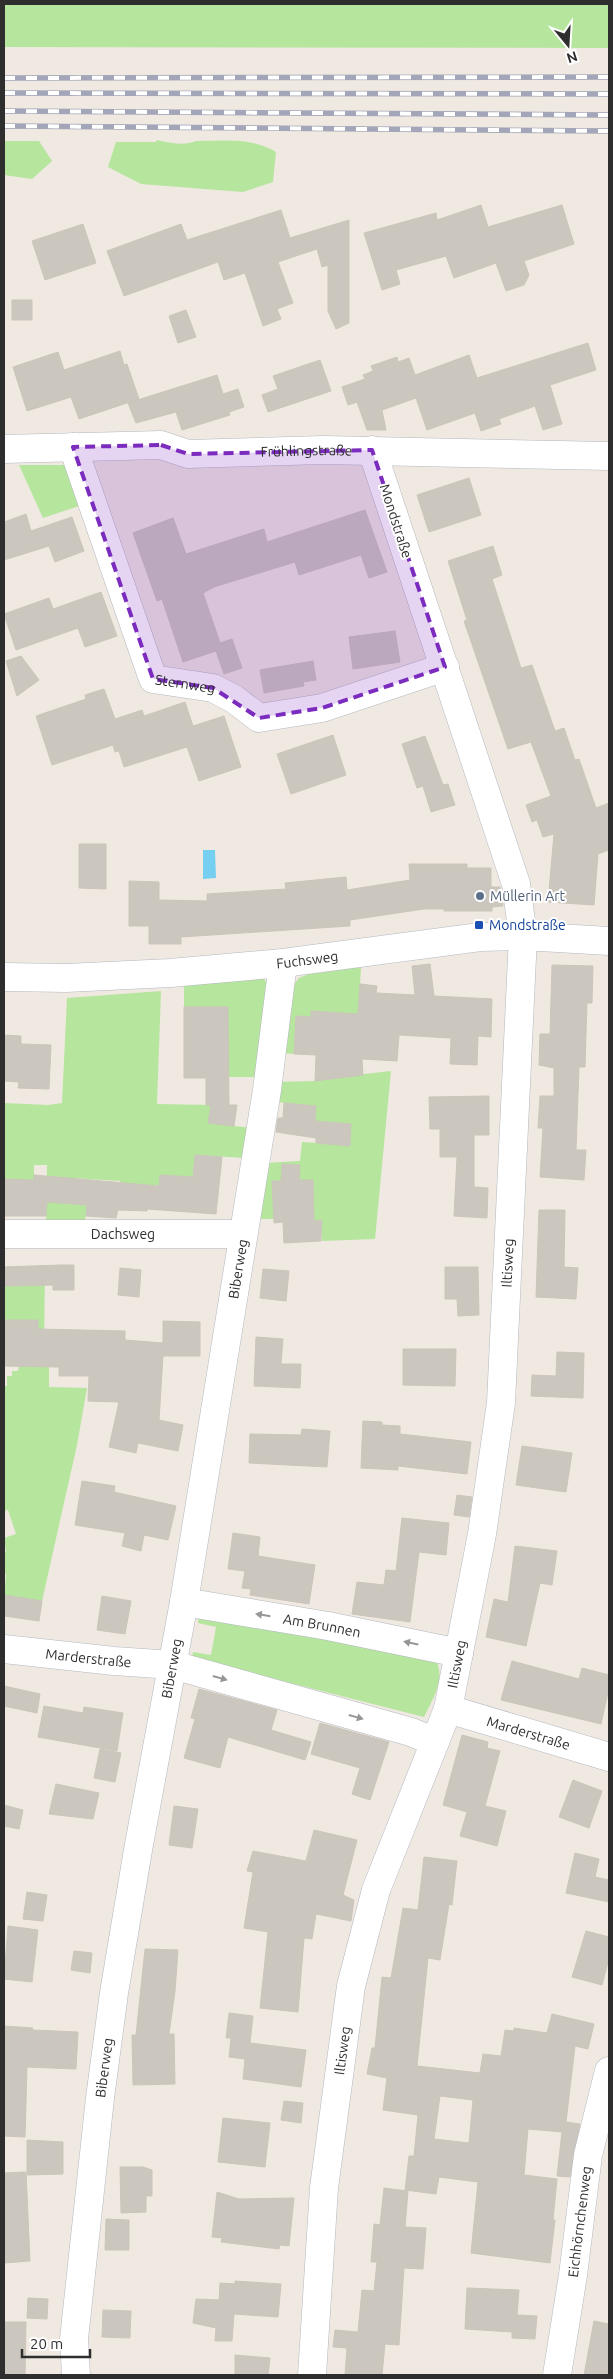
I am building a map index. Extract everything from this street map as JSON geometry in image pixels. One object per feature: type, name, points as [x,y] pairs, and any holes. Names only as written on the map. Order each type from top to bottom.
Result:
[{"type":"street","name":"Frühlingstraße","points":[[4,449],[161,445],[188,454],[372,450],[609,456]]},
{"type":"street","name":"Sternweg","points":[[73,447],[153,679],[213,688],[234,699],[259,718],[322,708],[445,667]]},
{"type":"street","name":"Mondstraße","points":[[372,450],[516,884],[523,936]]},
{"type":"street","name":"Fuchsweg","points":[[4,977],[66,978],[161,974],[283,963],[480,937],[523,936],[609,941]]},
{"type":"street","name":"Iltisweg","points":[[312,2375],[324,2188],[351,1986],[376,1890],[448,1709],[482,1534],[501,1403],[523,936]]},
{"type":"street","name":"Biberweg","points":[[76,2375],[74,2339],[111,2012],[138,1850],[184,1602],[269,1075],[283,963]]},
{"type":"street","name":"Dachsweg","points":[[4,1234],[242,1234]]},
{"type":"street","name":"Am Brunnen","points":[[184,1602],[328,1626],[459,1653]]},
{"type":"street","name":"Marderstraße","points":[[4,1648],[114,1661],[173,1665]]},
{"type":"street","points":[[173,1665],[411,1732],[435,1742]]},
{"type":"street","name":"Marderstraße","points":[[448,1709],[609,1756]]},
{"type":"street","name":"Eichhörnchenweg","points":[[557,2375],[573,2275],[588,2155],[609,2071]]},
{"type":"highlighted area","points":[[161,445],[188,454],[372,450],[445,667],[322,708],[259,718],[213,688],[153,679],[73,447]]},
{"type":"green space","points":[[4,4],[609,4],[609,48],[4,47]]},
{"type":"green space","points":[[157,140],[182,144],[196,141],[237,141],[267,147],[276,152],[273,182],[243,192],[141,184],[108,167],[116,142],[156,142]]},
{"type":"green space","points":[[4,141],[39,141],[52,161],[32,179],[4,175]]},
{"type":"green space","points":[[19,465],[70,465],[85,504],[43,518]]},
{"type":"green space","points":[[361,967],[355,1075],[391,1071],[375,1239],[322,1241],[322,1221],[314,1221],[313,1180],[272,1181],[274,1219],[257,1219],[264,1163],[300,1161],[302,1142],[350,1145],[351,1124],[315,1121],[316,1106],[275,1102],[278,1082],[315,1081],[330,1012],[312,1011],[311,1017],[296,1016],[294,1054],[283,1053],[292,987],[299,978],[309,974]]},
{"type":"green space","points":[[261,977],[267,982],[259,1077],[228,1077],[228,1007],[184,1007],[184,984]]},
{"type":"green space","points":[[161,991],[157,1104],[211,1105],[208,1123],[252,1128],[245,1158],[195,1155],[193,1177],[160,1175],[159,1185],[149,1185],[148,1188],[119,1187],[120,1181],[73,1178],[72,1204],[87,1205],[84,1229],[46,1229],[47,1165],[34,1165],[34,1180],[4,1179],[4,1103],[48,1105],[62,1103],[67,998]]},
{"type":"green space","points":[[45,1266],[44,1349],[38,1349],[38,1320],[4,1320],[4,1286],[28,1285]]},
{"type":"green space","points":[[19,1366],[49,1367],[49,1387],[87,1388],[77,1445],[42,1601],[22,1598],[21,1606],[4,1603],[6,1574],[4,1573],[4,1553],[6,1552],[4,1538],[16,1534],[8,1510],[4,1511],[4,1386],[7,1386],[7,1376],[12,1376],[12,1371],[18,1371]]},
{"type":"green space","points":[[199,1613],[436,1661],[439,1668],[437,1690],[424,1717],[192,1658],[193,1652],[211,1655],[216,1627],[198,1623]]},
{"type":"water","points":[[203,850],[215,850],[216,878],[203,879]]},
{"type":"building","points":[[481,205],[488,227],[562,205],[574,244],[524,261],[529,275],[524,285],[506,291],[496,263],[454,278],[446,256],[396,270],[400,284],[382,290],[364,233],[436,213],[437,220]]},
{"type":"building","points":[[281,210],[290,238],[349,220],[349,323],[336,329],[328,311],[328,265],[322,267],[317,249],[278,262],[293,303],[277,309],[281,319],[263,326],[245,273],[224,280],[218,262],[124,296],[107,251],[181,224],[187,240]]},
{"type":"building","points":[[83,224],[96,263],[45,280],[32,241]]},
{"type":"building","points":[[12,300],[32,300],[32,320],[12,320]]},
{"type":"building","points":[[186,310],[196,337],[178,343],[169,316]]},
{"type":"building","points":[[588,343],[596,370],[550,385],[562,424],[543,430],[535,406],[499,419],[501,424],[481,431],[475,413],[427,430],[416,398],[382,410],[386,430],[367,430],[357,402],[348,405],[342,387],[365,379],[363,375],[373,371],[371,366],[397,357],[398,362],[409,358],[415,375],[469,355],[477,378]]},
{"type":"building","points":[[120,351],[124,365],[127,364],[139,399],[79,419],[71,397],[27,411],[13,367],[58,352],[64,370]]},
{"type":"building","points":[[320,360],[331,391],[268,412],[262,395],[278,389],[273,376]]},
{"type":"building","points":[[217,375],[223,394],[238,389],[244,407],[229,412],[230,415],[182,430],[176,412],[136,423],[128,403]]},
{"type":"building","points":[[469,478],[481,515],[429,532],[417,495]]},
{"type":"building","points":[[365,510],[387,572],[369,578],[361,555],[299,575],[295,562],[214,587],[203,593],[220,643],[232,639],[242,668],[224,674],[216,651],[183,662],[162,599],[157,601],[133,533],[173,518],[186,554],[264,529],[267,542]]},
{"type":"building","points":[[26,514],[31,531],[72,517],[84,551],[55,562],[49,546],[4,560],[4,522]]},
{"type":"building","points":[[493,546],[502,575],[492,579],[521,668],[532,665],[555,731],[564,728],[575,760],[579,759],[596,808],[609,803],[609,850],[598,854],[594,905],[548,902],[554,834],[543,837],[537,820],[532,822],[526,805],[551,796],[531,742],[508,749],[464,621],[467,620],[448,561]]},
{"type":"building","points":[[101,592],[117,636],[85,647],[78,628],[16,650],[4,614],[49,598],[53,609]]},
{"type":"building","points":[[395,631],[400,662],[353,669],[349,637]]},
{"type":"building","points":[[21,656],[39,680],[17,696],[6,661]]},
{"type":"building","points":[[313,661],[316,680],[303,682],[304,686],[264,693],[260,670]]},
{"type":"building","points":[[104,689],[115,719],[142,710],[144,716],[185,702],[193,726],[224,716],[241,767],[199,781],[187,747],[124,767],[119,751],[115,752],[113,745],[52,765],[36,716],[86,699],[85,695]]},
{"type":"building","points":[[333,735],[346,775],[291,794],[277,754]]},
{"type":"building","points":[[425,736],[443,785],[448,784],[455,805],[431,812],[423,786],[417,788],[402,744]]},
{"type":"building","points":[[79,844],[106,844],[106,889],[79,888]]},
{"type":"building","points":[[409,864],[467,864],[467,868],[491,868],[491,887],[500,887],[503,906],[492,907],[492,911],[424,909],[350,920],[350,926],[181,937],[181,944],[149,944],[149,926],[129,926],[129,881],[159,882],[159,900],[207,901],[207,894],[286,889],[285,883],[346,877],[347,890],[410,880]]},
{"type":"building","points":[[430,964],[434,996],[492,999],[491,1037],[478,1036],[477,1065],[450,1064],[451,1038],[399,1035],[397,1061],[362,1059],[363,1075],[315,1081],[316,1055],[294,1054],[296,1016],[311,1017],[311,1011],[358,1014],[360,984],[377,986],[376,993],[415,995],[412,966]]},
{"type":"building","points":[[552,965],[593,966],[592,1003],[587,1003],[585,1067],[579,1067],[576,1150],[586,1150],[584,1180],[540,1177],[543,1128],[538,1128],[540,1096],[554,1096],[554,1068],[539,1065],[540,1034],[550,1034]]},
{"type":"building","points":[[184,1007],[228,1007],[229,1105],[237,1105],[234,1126],[208,1123],[211,1105],[206,1105],[206,1078],[184,1078]]},
{"type":"building","points":[[4,1035],[21,1036],[21,1044],[51,1045],[49,1089],[18,1088],[19,1082],[4,1081]]},
{"type":"building","points":[[489,1096],[489,1135],[474,1135],[474,1187],[488,1188],[487,1218],[454,1216],[457,1157],[440,1157],[440,1129],[430,1129],[429,1097]]},
{"type":"building","points":[[284,1103],[316,1106],[315,1121],[351,1124],[350,1146],[316,1143],[316,1138],[276,1132],[278,1118],[283,1118]]},
{"type":"building","points":[[195,1155],[222,1157],[216,1214],[147,1209],[147,1211],[118,1210],[116,1218],[86,1216],[87,1205],[47,1202],[46,1216],[4,1216],[4,1179],[34,1180],[34,1175],[159,1186],[160,1175],[193,1177]]},
{"type":"building","points":[[282,1164],[300,1165],[299,1180],[313,1180],[314,1221],[322,1220],[321,1241],[284,1243],[283,1222],[274,1223],[272,1181],[281,1181]]},
{"type":"building","points":[[539,1210],[565,1210],[564,1267],[578,1268],[576,1299],[536,1297]]},
{"type":"building","points":[[74,1265],[74,1290],[53,1290],[53,1285],[4,1286],[4,1267]]},
{"type":"building","points":[[445,1267],[478,1267],[479,1315],[458,1316],[457,1299],[445,1299]]},
{"type":"building","points":[[120,1268],[141,1270],[139,1297],[118,1295]]},
{"type":"building","points":[[263,1269],[289,1271],[286,1301],[260,1298]]},
{"type":"building","points":[[4,1320],[38,1320],[38,1329],[125,1331],[125,1340],[163,1343],[163,1321],[200,1322],[200,1356],[163,1356],[159,1420],[183,1425],[178,1451],[138,1443],[136,1453],[109,1447],[119,1402],[88,1401],[89,1376],[59,1376],[59,1367],[4,1366]]},
{"type":"building","points":[[256,1337],[283,1339],[281,1364],[301,1364],[300,1388],[254,1386]]},
{"type":"building","points":[[403,1349],[456,1349],[455,1386],[403,1385]]},
{"type":"building","points":[[557,1352],[584,1353],[583,1398],[531,1396],[532,1375],[556,1376]]},
{"type":"building","points":[[363,1421],[382,1422],[382,1425],[400,1426],[400,1434],[471,1442],[467,1474],[398,1466],[398,1470],[361,1468]]},
{"type":"building","points":[[302,1429],[330,1431],[327,1467],[249,1463],[250,1434],[301,1435]]},
{"type":"building","points":[[522,1446],[572,1453],[566,1492],[516,1485]]},
{"type":"building","points":[[82,1481],[115,1486],[114,1492],[176,1506],[168,1540],[144,1535],[141,1551],[122,1546],[125,1533],[75,1525]]},
{"type":"building","points":[[457,1495],[472,1497],[469,1517],[454,1515]]},
{"type":"building","points":[[402,1518],[449,1523],[446,1555],[419,1552],[410,1622],[352,1614],[357,1582],[384,1585],[386,1570],[396,1571]]},
{"type":"building","points":[[233,1533],[260,1537],[258,1556],[315,1565],[309,1604],[250,1595],[251,1589],[242,1588],[245,1571],[228,1569]]},
{"type":"building","points":[[515,1546],[557,1551],[552,1585],[540,1583],[526,1646],[486,1637],[494,1599],[508,1602]]},
{"type":"building","points":[[4,1595],[42,1601],[39,1621],[4,1616]]},
{"type":"building","points":[[102,1596],[131,1601],[125,1634],[97,1630]]},
{"type":"building","points":[[512,1661],[579,1679],[582,1668],[609,1675],[609,1688],[601,1724],[501,1700]]},
{"type":"building","points":[[4,1686],[40,1694],[37,1713],[4,1706]]},
{"type":"building","points":[[199,1689],[277,1710],[271,1730],[311,1742],[305,1760],[228,1737],[220,1768],[184,1758],[195,1719],[191,1718]]},
{"type":"building","points":[[44,1706],[83,1713],[84,1707],[123,1713],[117,1751],[38,1737]]},
{"type":"building","points":[[320,1723],[389,1742],[370,1800],[352,1794],[360,1768],[311,1754]]},
{"type":"building","points":[[462,1735],[488,1742],[487,1748],[500,1751],[485,1806],[506,1811],[497,1846],[460,1836],[467,1812],[443,1805]]},
{"type":"building","points":[[100,1749],[121,1753],[115,1782],[94,1778]]},
{"type":"building","points":[[573,1780],[602,1791],[589,1828],[559,1817]]},
{"type":"building","points":[[56,1784],[99,1793],[93,1819],[49,1814]]},
{"type":"building","points":[[4,1805],[23,1810],[19,1829],[4,1826]]},
{"type":"building","points":[[174,1806],[198,1809],[192,1848],[169,1845]]},
{"type":"building","points":[[314,1830],[357,1840],[343,1895],[354,1900],[351,1921],[316,1914],[312,1939],[304,1938],[298,2012],[260,2008],[268,1932],[244,1928],[253,1872],[247,1871],[253,1851],[306,1861]]},
{"type":"building","points":[[575,1853],[599,1859],[595,1877],[609,1880],[609,1902],[566,1893]]},
{"type":"building","points":[[424,1857],[457,1861],[452,1905],[449,1904],[440,1960],[428,1958],[417,2066],[480,2073],[483,2054],[501,2056],[505,2030],[514,2031],[514,2028],[547,2033],[552,2014],[594,2024],[588,2049],[575,2046],[566,2122],[580,2124],[570,2177],[557,2176],[562,2132],[528,2129],[524,2175],[557,2179],[550,2263],[471,2253],[478,2182],[439,2177],[436,2194],[405,2190],[409,2156],[414,2156],[418,2115],[383,2110],[387,2078],[367,2074],[372,2048],[375,2048],[382,1977],[391,1978],[403,1908],[418,1910]],"holes":[[[440,2096],[473,2100],[469,2143],[434,2139]]]},
{"type":"building","points":[[27,1892],[47,1895],[43,1921],[23,1919]]},
{"type":"building","points":[[8,1926],[38,1930],[32,1982],[4,1979]]},
{"type":"building","points":[[586,1931],[609,1937],[609,1958],[602,1985],[572,1977]]},
{"type":"building","points":[[145,1949],[178,1950],[169,2034],[174,2034],[175,2084],[133,2085],[132,2035],[136,2035]]},
{"type":"building","points":[[74,1951],[92,1953],[90,1973],[71,1970]]},
{"type":"building","points":[[229,2013],[253,2016],[250,2043],[306,2050],[301,2087],[243,2079],[245,2059],[229,2057],[231,2038],[226,2038]]},
{"type":"building","points":[[4,2026],[33,2028],[32,2030],[78,2032],[76,2069],[27,2067],[25,2137],[4,2136]]},
{"type":"building","points":[[284,2101],[303,2103],[301,2123],[281,2120]]},
{"type":"building","points":[[223,2118],[270,2123],[265,2167],[218,2162]]},
{"type":"building","points":[[27,2140],[63,2142],[63,2174],[27,2175]]},
{"type":"building","points":[[120,2167],[143,2167],[152,2170],[152,2196],[146,2196],[146,2212],[121,2213]]},
{"type":"building","points":[[26,2172],[30,2261],[4,2263],[4,2173]]},
{"type":"building","points":[[384,2188],[408,2191],[405,2227],[426,2228],[423,2269],[404,2268],[399,2345],[385,2344],[382,2375],[345,2375],[347,2348],[333,2347],[335,2330],[358,2332],[362,2290],[374,2291],[377,2262],[371,2262],[374,2224],[380,2225]]},
{"type":"building","points":[[217,2192],[239,2199],[294,2198],[289,2246],[280,2245],[279,2249],[221,2242],[222,2238],[212,2237]]},
{"type":"building","points":[[106,2219],[129,2220],[129,2250],[105,2250]]},
{"type":"building","points":[[235,2281],[281,2284],[278,2317],[234,2314],[232,2341],[215,2341],[216,2328],[193,2323],[196,2299],[219,2300],[220,2283],[235,2284]]},
{"type":"building","points":[[467,2288],[519,2290],[517,2315],[537,2316],[535,2339],[512,2338],[512,2332],[465,2329]]},
{"type":"building","points":[[28,2298],[48,2299],[47,2319],[27,2318]]},
{"type":"building","points":[[103,2310],[131,2311],[130,2338],[102,2337]]},
{"type":"building","points":[[594,2321],[609,2324],[609,2375],[584,2375]]},
{"type":"building","points":[[4,2322],[26,2322],[25,2375],[4,2375]]},
{"type":"building","points":[[235,2355],[270,2358],[268,2375],[235,2375]]},
{"type":"railway","points":[[4,78],[609,77]]},
{"type":"railway","points":[[4,93],[609,94]]},
{"type":"railway","points":[[4,111],[609,115]]},
{"type":"railway","points":[[4,126],[609,131]]},
{"type":"place","name":"Müllerin Art","points":[[480,896]]},
{"type":"place","name":"Mondstraße","points":[[479,925]]}]
